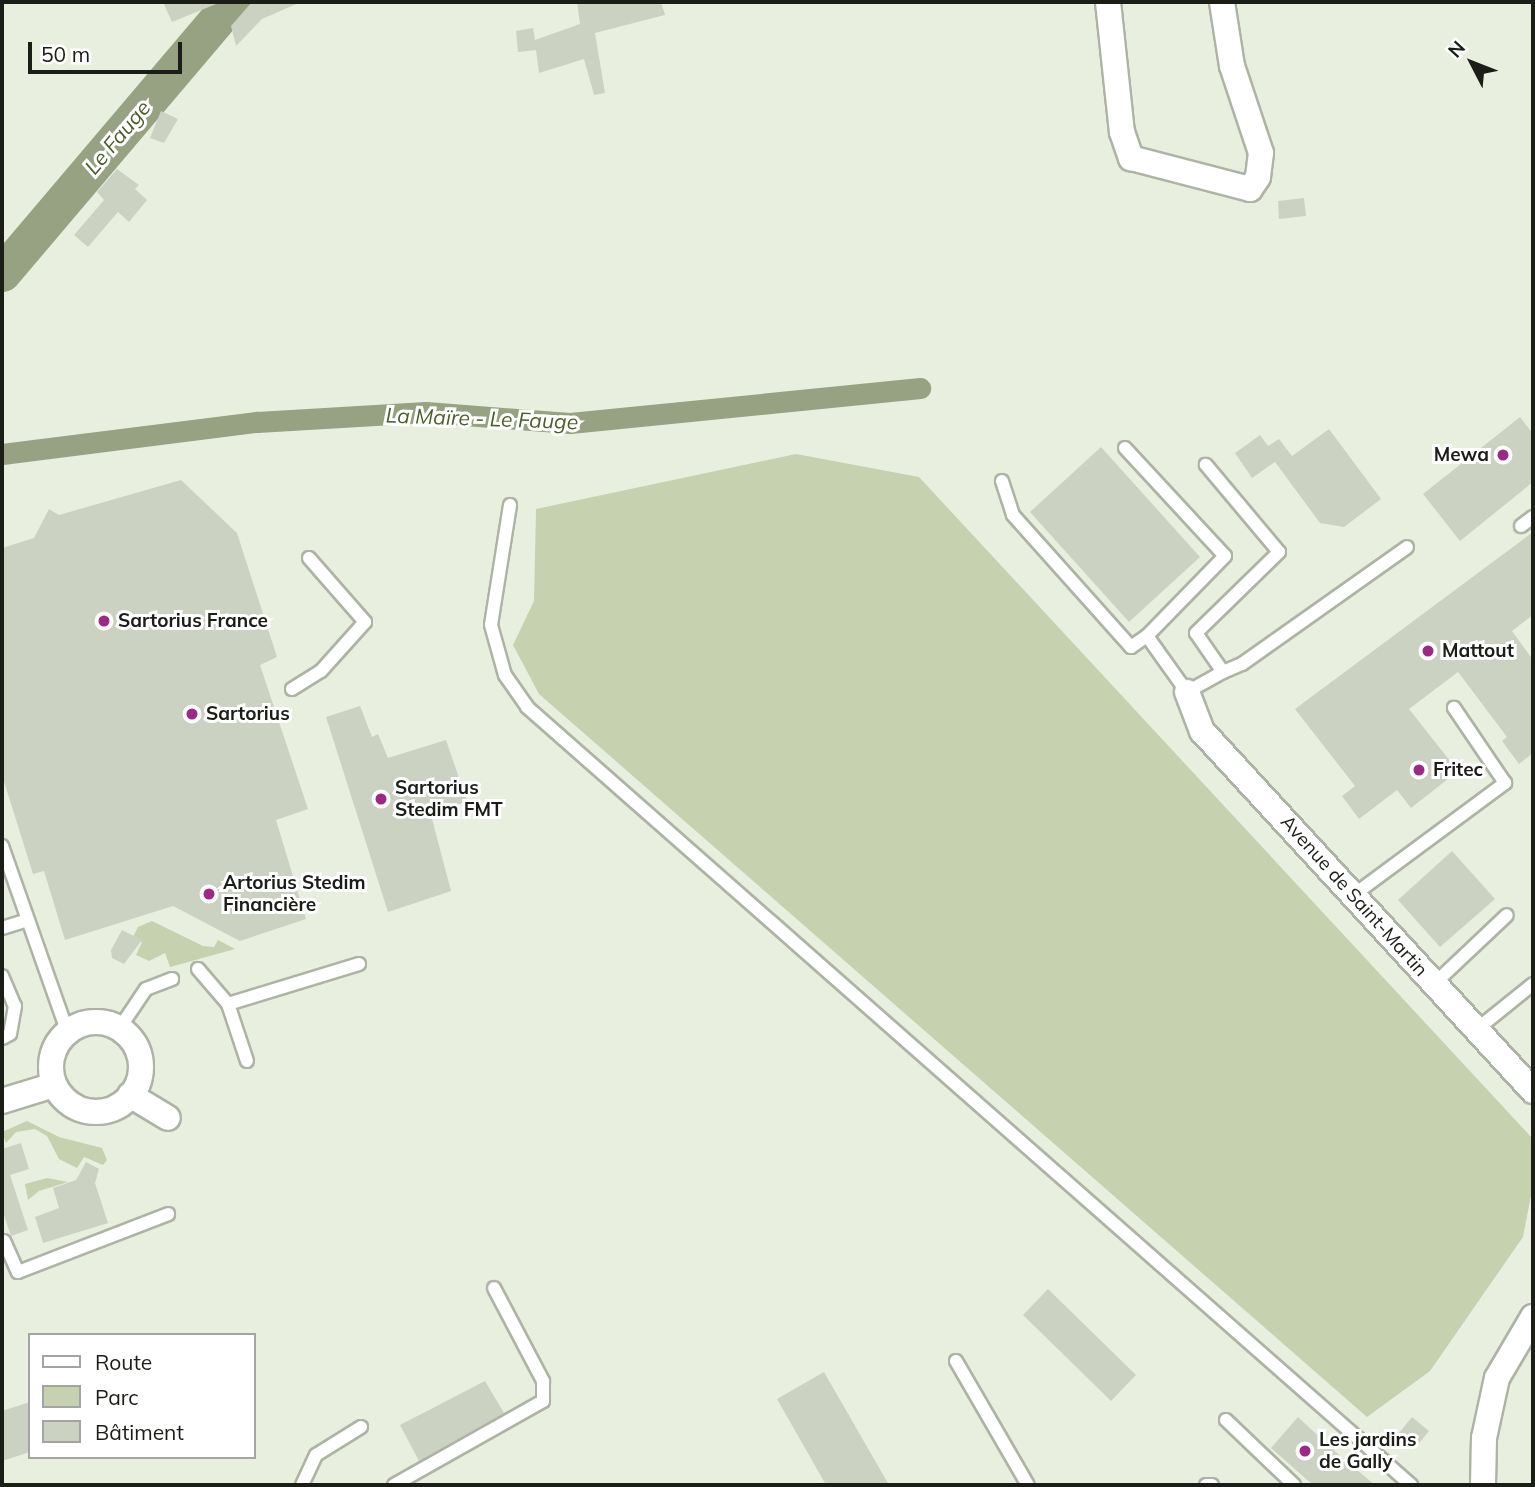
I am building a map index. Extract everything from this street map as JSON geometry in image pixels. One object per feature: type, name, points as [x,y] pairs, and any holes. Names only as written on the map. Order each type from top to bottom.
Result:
[{"type":"street","points":[[1108,2],[1122,132],[1131,158],[1250,189],[1258,177],[1261,153],[1232,66],[1222,2]]},
{"type":"street","name":"Avenue de Saint-Martin","points":[[1187,692],[1202,731],[1355,894],[1533,1091]]},
{"type":"street","points":[[90,1023],[119,1029],[140,1056],[139,1083],[130,1095],[112,1110],[87,1112],[67,1102],[54,1085],[51,1070],[55,1049],[68,1033],[90,1023]]},
{"type":"street","points":[[2,1101],[54,1085]]},
{"type":"street","points":[[130,1095],[168,1118]]},
{"type":"street","points":[[1483,1485],[1485,1438],[1497,1378],[1533,1317]]},
{"type":"lane","points":[[1002,481],[1013,515],[1131,647],[1147,636],[1225,556],[1125,449]]},
{"type":"lane","points":[[1206,465],[1279,552],[1196,633],[1223,672]]},
{"type":"lane","points":[[510,505],[491,625],[505,675],[527,707],[1411,1485]]},
{"type":"lane","points":[[1521,526],[1533,517]]},
{"type":"lane","points":[[1147,636],[1187,692],[1242,664],[1407,547]]},
{"type":"lane","points":[[292,688],[321,671],[365,622],[309,558]]},
{"type":"lane","points":[[1355,894],[1505,783],[1454,708]]},
{"type":"lane","points":[[2,846],[68,1033]]},
{"type":"lane","points":[[1434,984],[1507,915]]},
{"type":"lane","points":[[2,928],[28,920]]},
{"type":"lane","points":[[229,1004],[359,964]]},
{"type":"lane","points":[[198,969],[229,1004],[247,1060]]},
{"type":"lane","points":[[2,976],[15,1006],[10,1034],[2,1038]]},
{"type":"lane","points":[[119,1029],[146,989],[172,979]]},
{"type":"lane","points":[[1476,1030],[1533,984]]},
{"type":"lane","points":[[5,1241],[18,1272],[168,1214]]},
{"type":"lane","points":[[394,1485],[542,1401],[543,1381],[494,1288]]},
{"type":"lane","points":[[956,1361],[1028,1485]]},
{"type":"lane","points":[[1226,1420],[1294,1485]]},
{"type":"lane","points":[[302,1485],[316,1455],[360,1427]]},
{"type":"lane","points":[[1206,1485],[1212,1485]]},
{"type":"green space","points":[[796,454],[919,477],[1533,1139],[1533,1185],[1523,1237],[1430,1371],[1367,1417],[539,694],[513,645],[534,601],[536,509]]},
{"type":"green space","points":[[152,921],[203,946],[214,947],[218,940],[235,949],[170,967],[165,953],[149,961],[136,955],[142,942],[133,937],[138,927]]},
{"type":"green space","points":[[27,1121],[59,1137],[102,1148],[107,1160],[103,1165],[84,1157],[77,1168],[59,1159],[47,1136],[35,1129],[16,1132],[6,1143],[2,1132]]},
{"type":"green space","points":[[47,1178],[68,1182],[39,1191],[28,1200],[25,1184]]},
{"type":"building","points":[[163,2],[221,2],[172,22]]},
{"type":"building","points":[[252,2],[301,2],[262,19],[236,46],[231,26]]},
{"type":"building","points":[[577,2],[661,2],[665,15],[595,33],[605,93],[594,95],[584,59],[539,73],[536,50],[518,52],[516,31],[533,28],[535,40],[580,24]]},
{"type":"building","points":[[161,111],[178,119],[164,143],[150,138]]},
{"type":"building","points":[[117,169],[139,185],[135,189],[147,200],[129,222],[118,212],[88,247],[74,235],[104,200],[97,192]]},
{"type":"building","points":[[1304,198],[1306,216],[1279,219],[1278,201]]},
{"type":"building","name":"Mewa","points":[[1520,417],[1533,434],[1533,482],[1460,541],[1423,494]]},
{"type":"building","points":[[1329,429],[1381,499],[1344,527],[1320,523],[1275,462],[1252,478],[1235,453],[1260,435],[1268,446],[1279,439],[1292,456]]},
{"type":"building","points":[[1101,447],[1200,557],[1129,622],[1030,512]]},
{"type":"building","name":"Sartorius","points":[[181,480],[237,533],[277,657],[260,665],[308,809],[276,820],[306,919],[240,941],[173,906],[65,940],[44,871],[33,874],[2,775],[2,548],[34,538],[49,509],[59,515]]},
{"type":"building","points":[[1533,532],[1533,615],[1512,631],[1533,660],[1533,753],[1519,764],[1502,741],[1507,737],[1458,672],[1409,709],[1458,771],[1411,808],[1397,790],[1359,819],[1342,796],[1355,786],[1295,709]]},
{"type":"building","points":[[360,706],[372,737],[378,734],[388,758],[446,740],[467,801],[431,815],[451,891],[388,912],[326,717]]},
{"type":"building","points":[[1452,851],[1495,899],[1440,947],[1398,900]]},
{"type":"building","points":[[122,930],[142,940],[124,964],[112,958],[111,950]]},
{"type":"building","points":[[21,1143],[29,1169],[10,1175],[28,1230],[11,1236],[2,1209],[2,1149]]},
{"type":"building","points":[[86,1162],[99,1169],[95,1183],[108,1223],[43,1243],[35,1217],[59,1208],[53,1188],[76,1180]]},
{"type":"building","points":[[1048,1289],[1136,1375],[1111,1401],[1023,1315]]},
{"type":"building","points":[[824,1372],[889,1485],[826,1485],[777,1399]]},
{"type":"building","points":[[485,1381],[504,1413],[419,1461],[400,1425]]},
{"type":"building","points":[[28,1403],[28,1453],[2,1461],[2,1411]]},
{"type":"building","name":"Les jardins de Gally","points":[[1298,1417],[1375,1485],[1313,1485],[1271,1448]]},
{"type":"building","points":[[1412,1417],[1429,1431],[1416,1447],[1399,1433]]},
{"type":"waterway","name":"Le Fauge","points":[[2,273],[232,2]]},
{"type":"waterway","name":"La Maïre - Le Fauge","points":[[2,454],[257,422],[426,412],[570,423],[920,388]]},
{"type":"place","name":"Mewa","points":[[1503,455]]},
{"type":"place","name":"Sartorius France","points":[[104,621]]},
{"type":"place","name":"Mattout","points":[[1428,651]]},
{"type":"place","name":"Sartorius","points":[[192,714]]},
{"type":"place","name":"Fritec","points":[[1419,770]]},
{"type":"place","name":"Sartorius Stedim FMT","points":[[381,799]]},
{"type":"place","name":"Artorius Stedim Financière","points":[[209,894]]},
{"type":"place","name":"Les jardins de Gally","points":[[1305,1451]]}]
